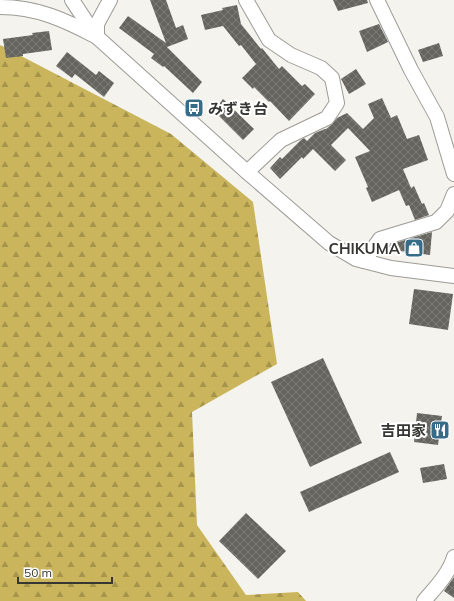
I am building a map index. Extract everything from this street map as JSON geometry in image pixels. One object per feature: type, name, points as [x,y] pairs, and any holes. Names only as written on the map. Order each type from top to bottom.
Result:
[{"type":"street","points":[[72,0],[97,37],[247,172],[329,243],[356,259],[391,268],[454,276]]},
{"type":"street","points":[[97,37],[97,24],[110,0]]},
{"type":"street","points":[[246,0],[270,40],[291,55],[321,68],[332,78],[336,103],[327,118],[282,140],[247,172]]},
{"type":"street","points":[[377,0],[411,70],[437,117],[454,174]]},
{"type":"street","points":[[0,7],[13,7],[44,13],[69,23],[97,37]]},
{"type":"street","points":[[364,261],[380,238],[436,222],[447,211],[454,194]]},
{"type":"street","points":[[424,601],[438,585],[452,564],[454,557]]},
{"type":"green space","points":[[0,45],[171,134],[253,202],[277,364],[192,412],[197,525],[246,595],[298,592],[306,601],[0,601]]},
{"type":"building","points":[[150,0],[166,0],[176,28],[183,25],[188,39],[167,47],[202,82],[193,93],[164,66],[163,67],[151,58],[154,54],[119,28],[128,16],[166,43]]},
{"type":"building","points":[[333,0],[367,0],[368,3],[338,11]]},
{"type":"building","points":[[237,5],[241,24],[261,49],[262,48],[279,69],[282,66],[302,86],[305,84],[315,94],[289,121],[270,101],[269,102],[254,87],[253,89],[242,78],[256,64],[241,45],[239,46],[223,26],[205,30],[201,15]]},
{"type":"building","points":[[379,24],[388,42],[367,52],[359,31]]},
{"type":"building","points":[[49,31],[52,50],[6,58],[3,39]]},
{"type":"building","points":[[439,43],[443,56],[423,62],[418,50]]},
{"type":"building","points":[[67,52],[96,75],[99,71],[114,83],[104,97],[75,74],[72,78],[56,66]]},
{"type":"building","points":[[356,69],[366,84],[349,94],[341,79]]},
{"type":"building","points":[[382,98],[391,118],[397,115],[407,139],[419,135],[428,160],[403,169],[411,188],[414,186],[429,215],[415,220],[409,205],[406,206],[399,190],[372,202],[366,188],[368,187],[355,157],[370,151],[348,128],[331,145],[346,160],[335,171],[313,149],[303,159],[302,157],[280,179],[270,168],[280,157],[282,159],[301,140],[304,138],[307,141],[315,133],[326,129],[337,118],[347,113],[363,129],[374,118],[368,104]]},
{"type":"building","points":[[223,99],[254,129],[243,140],[214,111]]},
{"type":"building","points":[[432,232],[430,255],[385,249],[385,246]]},
{"type":"building","points":[[414,289],[453,294],[448,330],[409,324]]},
{"type":"building","points":[[323,358],[362,443],[310,467],[271,382]]},
{"type":"building","points":[[417,413],[442,416],[438,445],[414,442]]},
{"type":"building","points":[[390,452],[399,472],[309,512],[300,492]]},
{"type":"building","points":[[444,464],[447,479],[423,483],[420,468]]},
{"type":"building","points":[[246,513],[286,551],[258,579],[219,541]]},
{"type":"building","points":[[454,577],[454,598],[444,591]]},
{"type":"place","name":"みずき台","points":[[194,108]]},
{"type":"place","name":"CHIKUMA","points":[[414,248]]},
{"type":"place","name":"吉田家","points":[[440,430]]}]
